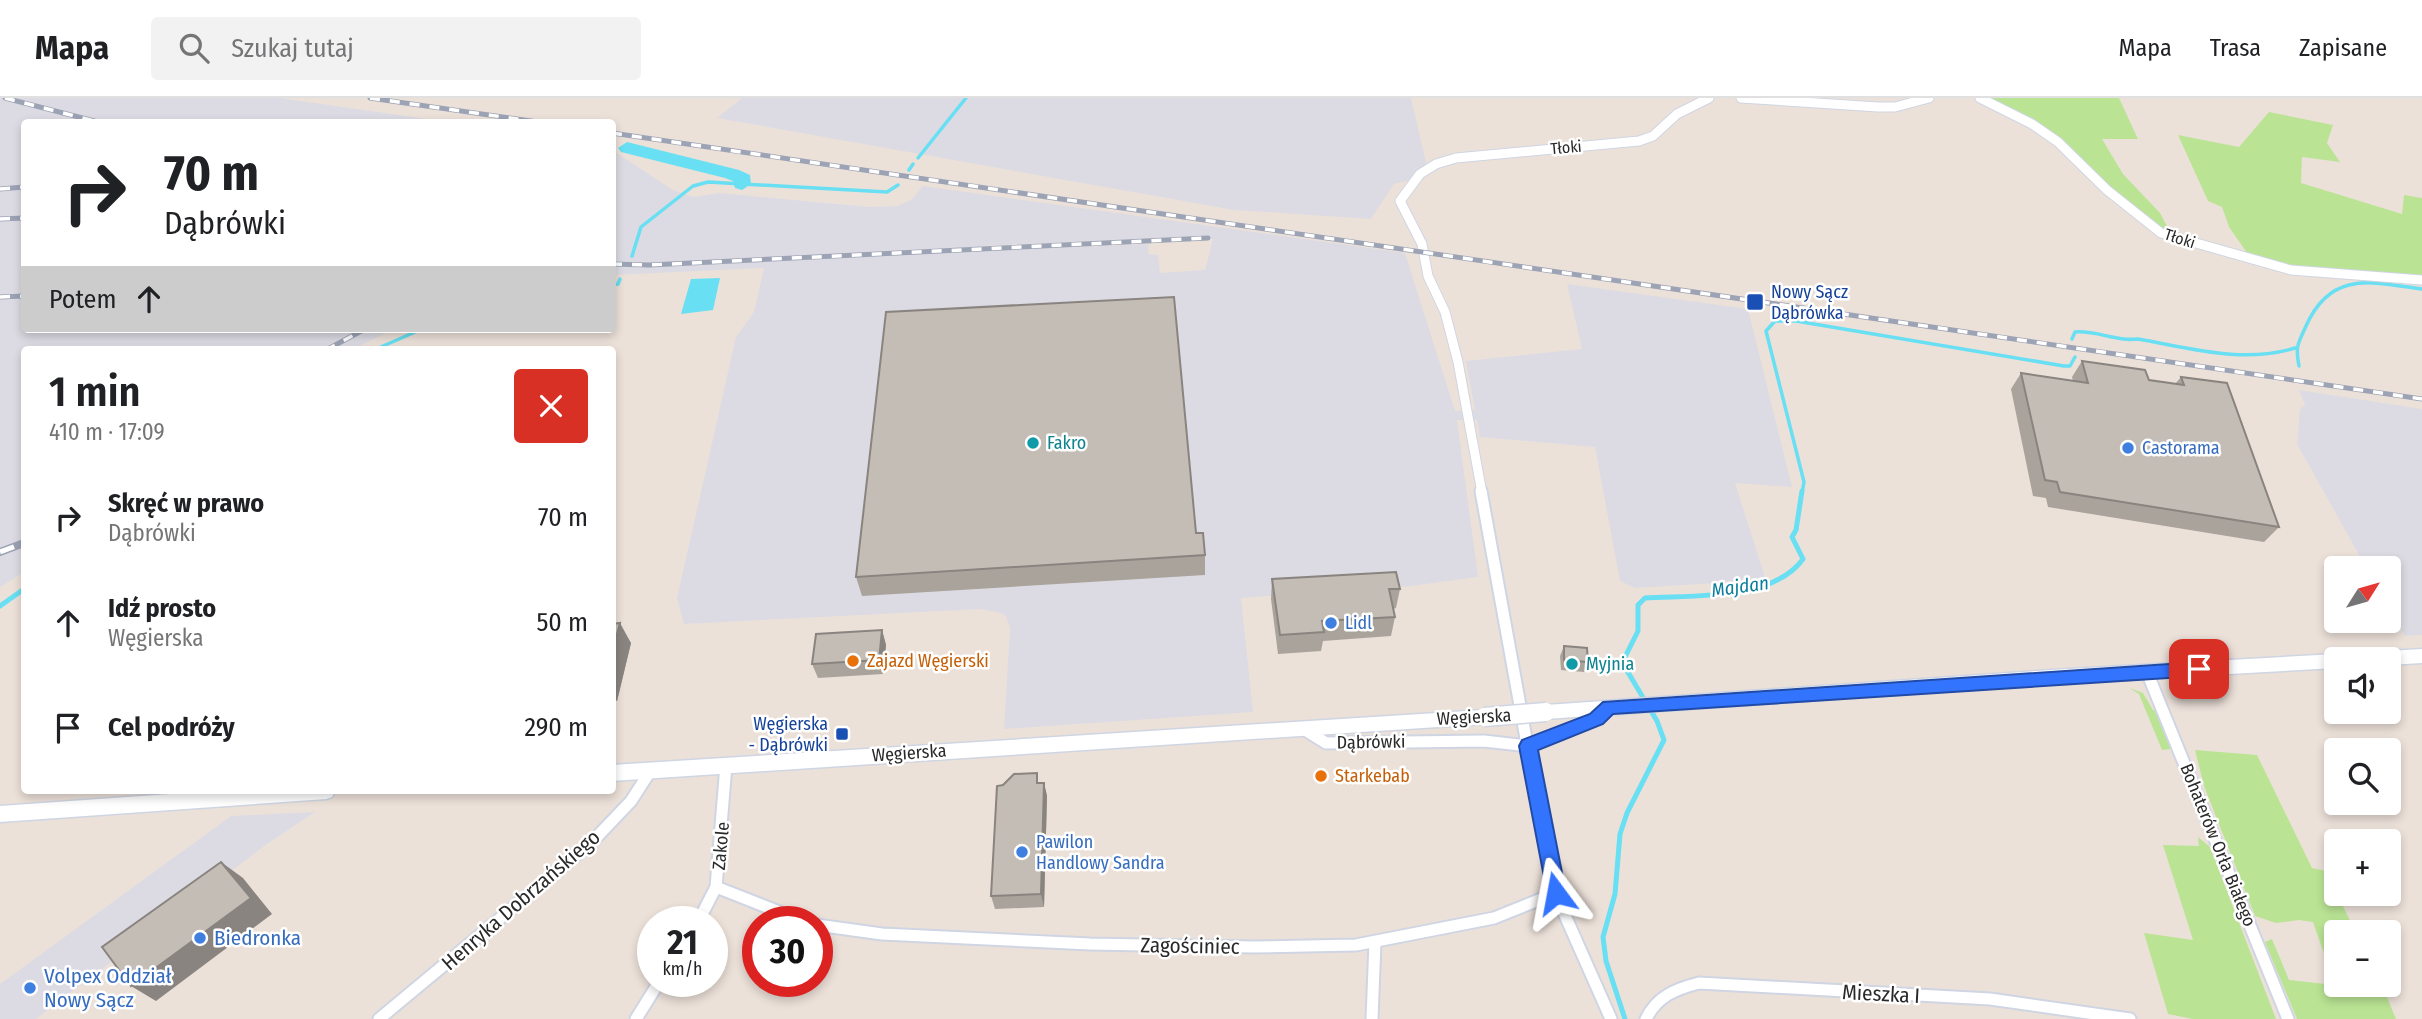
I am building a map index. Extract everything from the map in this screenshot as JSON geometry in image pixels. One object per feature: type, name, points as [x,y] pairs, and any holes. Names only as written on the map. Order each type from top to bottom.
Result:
[{"type":"main road","points":[[2401,657],[2422,656]]},
{"type":"main road","name":"Węgierska","points":[[616,773],[2324,662]]},
{"type":"main road","points":[[0,814],[283,794]]},
{"type":"street","name":"Tłoki","points":[[1528,746],[1458,362],[1445,312],[1428,275],[1422,244],[1400,201],[1414,176],[1447,160],[1469,155],[1648,139],[1677,114],[1709,98]]},
{"type":"street","points":[[1741,98],[1895,107],[1929,98]]},
{"type":"street","name":"Tłoki","points":[[1980,98],[2032,124],[2058,142],[2107,190],[2161,233],[2291,270],[2422,280]]},
{"type":"street","name":"Bohaterów Orła Białego","points":[[2147,672],[2288,1019]]},
{"type":"street","name":"Dąbrówki","points":[[1301,728],[1326,743],[1484,741],[1528,746],[1597,719],[1609,707]]},
{"type":"street","points":[[1528,746],[1556,893],[1611,1019]]},
{"type":"street","name":"Zakole","points":[[706,906],[716,887],[726,765]]},
{"type":"street","name":"Henryka Dobrzańskiego","points":[[379,1019],[584,849],[643,788],[651,770]]},
{"type":"street","points":[[716,887],[764,906]]},
{"type":"street","name":"Zagościniec","points":[[833,927],[882,934],[1090,944],[1254,947],[1375,942],[1494,918],[1556,893]]},
{"type":"street","points":[[1372,1019],[1375,942]]},
{"type":"street","name":"Mieszka I","points":[[1646,1019],[1652,1005],[1672,990],[1699,983],[1990,999],[2130,1019]]},
{"type":"street","points":[[636,1019],[650,997]]},
{"type":"shaded area","points":[[0,98],[280,98],[426,119],[21,119],[21,333],[385,333],[360,346],[21,346],[21,574],[0,587]]},
{"type":"shaded area","points":[[742,98],[1411,98],[1429,175],[1394,184],[1371,219],[1234,210],[717,118]]},
{"type":"shaded area","points":[[616,153],[673,190],[693,197],[720,193],[869,207],[897,206],[911,200],[923,186],[1405,253],[1455,411],[1475,410],[1466,361],[1582,349],[1567,284],[1748,309],[1792,487],[1735,483],[1766,580],[1635,588],[1620,581],[1595,447],[1480,437],[1477,420],[1457,420],[1478,577],[1411,586],[1241,598],[1253,712],[1004,729],[1010,628],[1006,616],[1001,613],[981,609],[684,624],[677,598],[736,337],[754,312],[764,268],[616,275]],"holes":[[[1164,238],[1213,239],[1205,270],[1160,273],[1158,255],[1148,254],[1149,244],[980,251],[980,246]]]},
{"type":"shaded area","points":[[2299,390],[2422,409],[2422,635],[2405,636],[2401,629],[2401,556],[2360,556],[2297,444],[2300,409],[2305,405]]},
{"type":"shaded area","points":[[315,812],[267,844],[36,1019],[0,1019],[0,984],[231,816]]},
{"type":"green space","points":[[1986,98],[2119,98],[2138,139],[2102,139],[2123,174],[2160,213],[2169,230],[2161,230],[2121,200],[2060,141]]},
{"type":"green space","points":[[2269,112],[2333,125],[2327,143],[2340,162],[2302,157],[2301,183],[2402,214],[2404,195],[2422,198],[2422,275],[2323,271],[2250,257],[2229,227],[2222,207],[2208,201],[2178,135],[2239,147]]},
{"type":"green space","points":[[2129,688],[2143,693],[2153,710],[2157,711],[2171,749],[2162,750],[2139,694]]},
{"type":"green space","points":[[2195,750],[2257,755],[2312,868],[2324,871],[2324,906],[2343,906],[2350,920],[2324,920],[2324,954],[2313,922],[2299,920],[2276,923],[2255,916],[2204,786]]},
{"type":"green space","points":[[2198,837],[2210,847],[2276,1019],[2193,1019],[2168,1014],[2144,933],[2193,940],[2163,845],[2199,846]]},
{"type":"green space","points":[[2272,939],[2289,980],[2324,984],[2324,997],[2387,997],[2396,1019],[2297,1019],[2265,942]]},
{"type":"water","points":[[720,278],[713,310],[681,314],[691,279]]},
{"type":"building","name":"Fakro","points":[[1174,297],[1196,533],[1203,533],[1205,555],[856,577],[886,312]]},
{"type":"building","name":"Castorama","points":[[2082,361],[2145,370],[2149,380],[2184,385],[2181,377],[2227,383],[2279,527],[2060,492],[2057,482],[2045,480],[2021,373],[2088,383]]},
{"type":"building","points":[[1396,572],[1400,589],[1389,589],[1395,617],[1322,621],[1324,632],[1280,635],[1272,579]]},
{"type":"building","points":[[882,630],[879,660],[812,664],[816,634]]},
{"type":"building","points":[[1564,646],[1587,648],[1588,662],[1564,660]]},
{"type":"building","name":"Pawilon Handlowy Sandra","points":[[1037,773],[1037,783],[1044,783],[1041,894],[991,896],[997,786],[1003,785],[1014,774]]},
{"type":"building","points":[[221,862],[251,898],[131,986],[102,947]]},
{"type":"waterway","points":[[918,158],[966,98]]},
{"type":"waterway","points":[[627,148],[732,174],[743,179],[742,184]]},
{"type":"waterway","points":[[909,170],[913,164]]},
{"type":"waterway","points":[[632,256],[641,227],[693,186],[708,182],[887,192],[898,185]]},
{"type":"waterway","points":[[616,284],[620,279]]},
{"type":"waterway","points":[[2299,366],[2297,349],[2306,326],[2316,308],[2340,288],[2369,283],[2422,289]]},
{"type":"waterway","name":"Majdan","points":[[1802,493],[1804,482],[1766,331],[1775,321],[1796,321],[2064,366],[2070,366],[2075,357]]},
{"type":"waterway","name":"Majdan","points":[[2072,339],[2075,332],[2083,332],[2236,355],[2275,353],[2295,348]]},
{"type":"waterway","points":[[383,346],[413,333]]},
{"type":"waterway","name":"Majdan","points":[[1625,1019],[1606,961],[1603,937],[1615,894],[1620,834],[1627,813],[1664,740],[1657,721],[1626,669],[1625,657],[1638,631],[1638,605],[1645,598],[1708,595],[1752,589],[1790,573],[1803,559],[1792,537],[1796,530],[1802,491]]},
{"type":"waterway","points":[[0,606],[21,591]]},
{"type":"railway","points":[[5,98],[86,119]]},
{"type":"railway","points":[[370,98],[517,119]]},
{"type":"railway","points":[[616,134],[2422,399]]},
{"type":"railway","points":[[0,189],[21,187]]},
{"type":"railway","points":[[0,219],[21,218]]},
{"type":"railway","points":[[616,264],[649,265],[1208,238]]},
{"type":"railway","points":[[0,297],[21,296]]},
{"type":"railway","points":[[333,346],[358,333]]},
{"type":"railway","points":[[0,552],[21,544]]},
{"type":"place","name":"Nowy Sącz Dąbrówka","points":[[1755,302]]},
{"type":"place","name":"Fakro","points":[[1033,443]]},
{"type":"place","name":"Castorama","points":[[2128,448]]},
{"type":"place","name":"Lidl","points":[[1331,623]]},
{"type":"place","name":"Zajazd Węgierski","points":[[853,661]]},
{"type":"place","name":"Myjnia","points":[[1572,664]]},
{"type":"place","name":"Węgierska - Dąbrówki","points":[[842,734]]},
{"type":"place","name":"Starkebab","points":[[1321,776]]},
{"type":"place","name":"Pawilon Handlowy Sandra","points":[[1022,852]]},
{"type":"place","name":"Biedronka","points":[[200,938]]},
{"type":"place","name":"Volpex Oddział Nowy Sącz","points":[[30,988]]},
{"type":"route","points":[[1556,893],[1528,746],[1597,719],[1609,707],[2199,669]]}]
